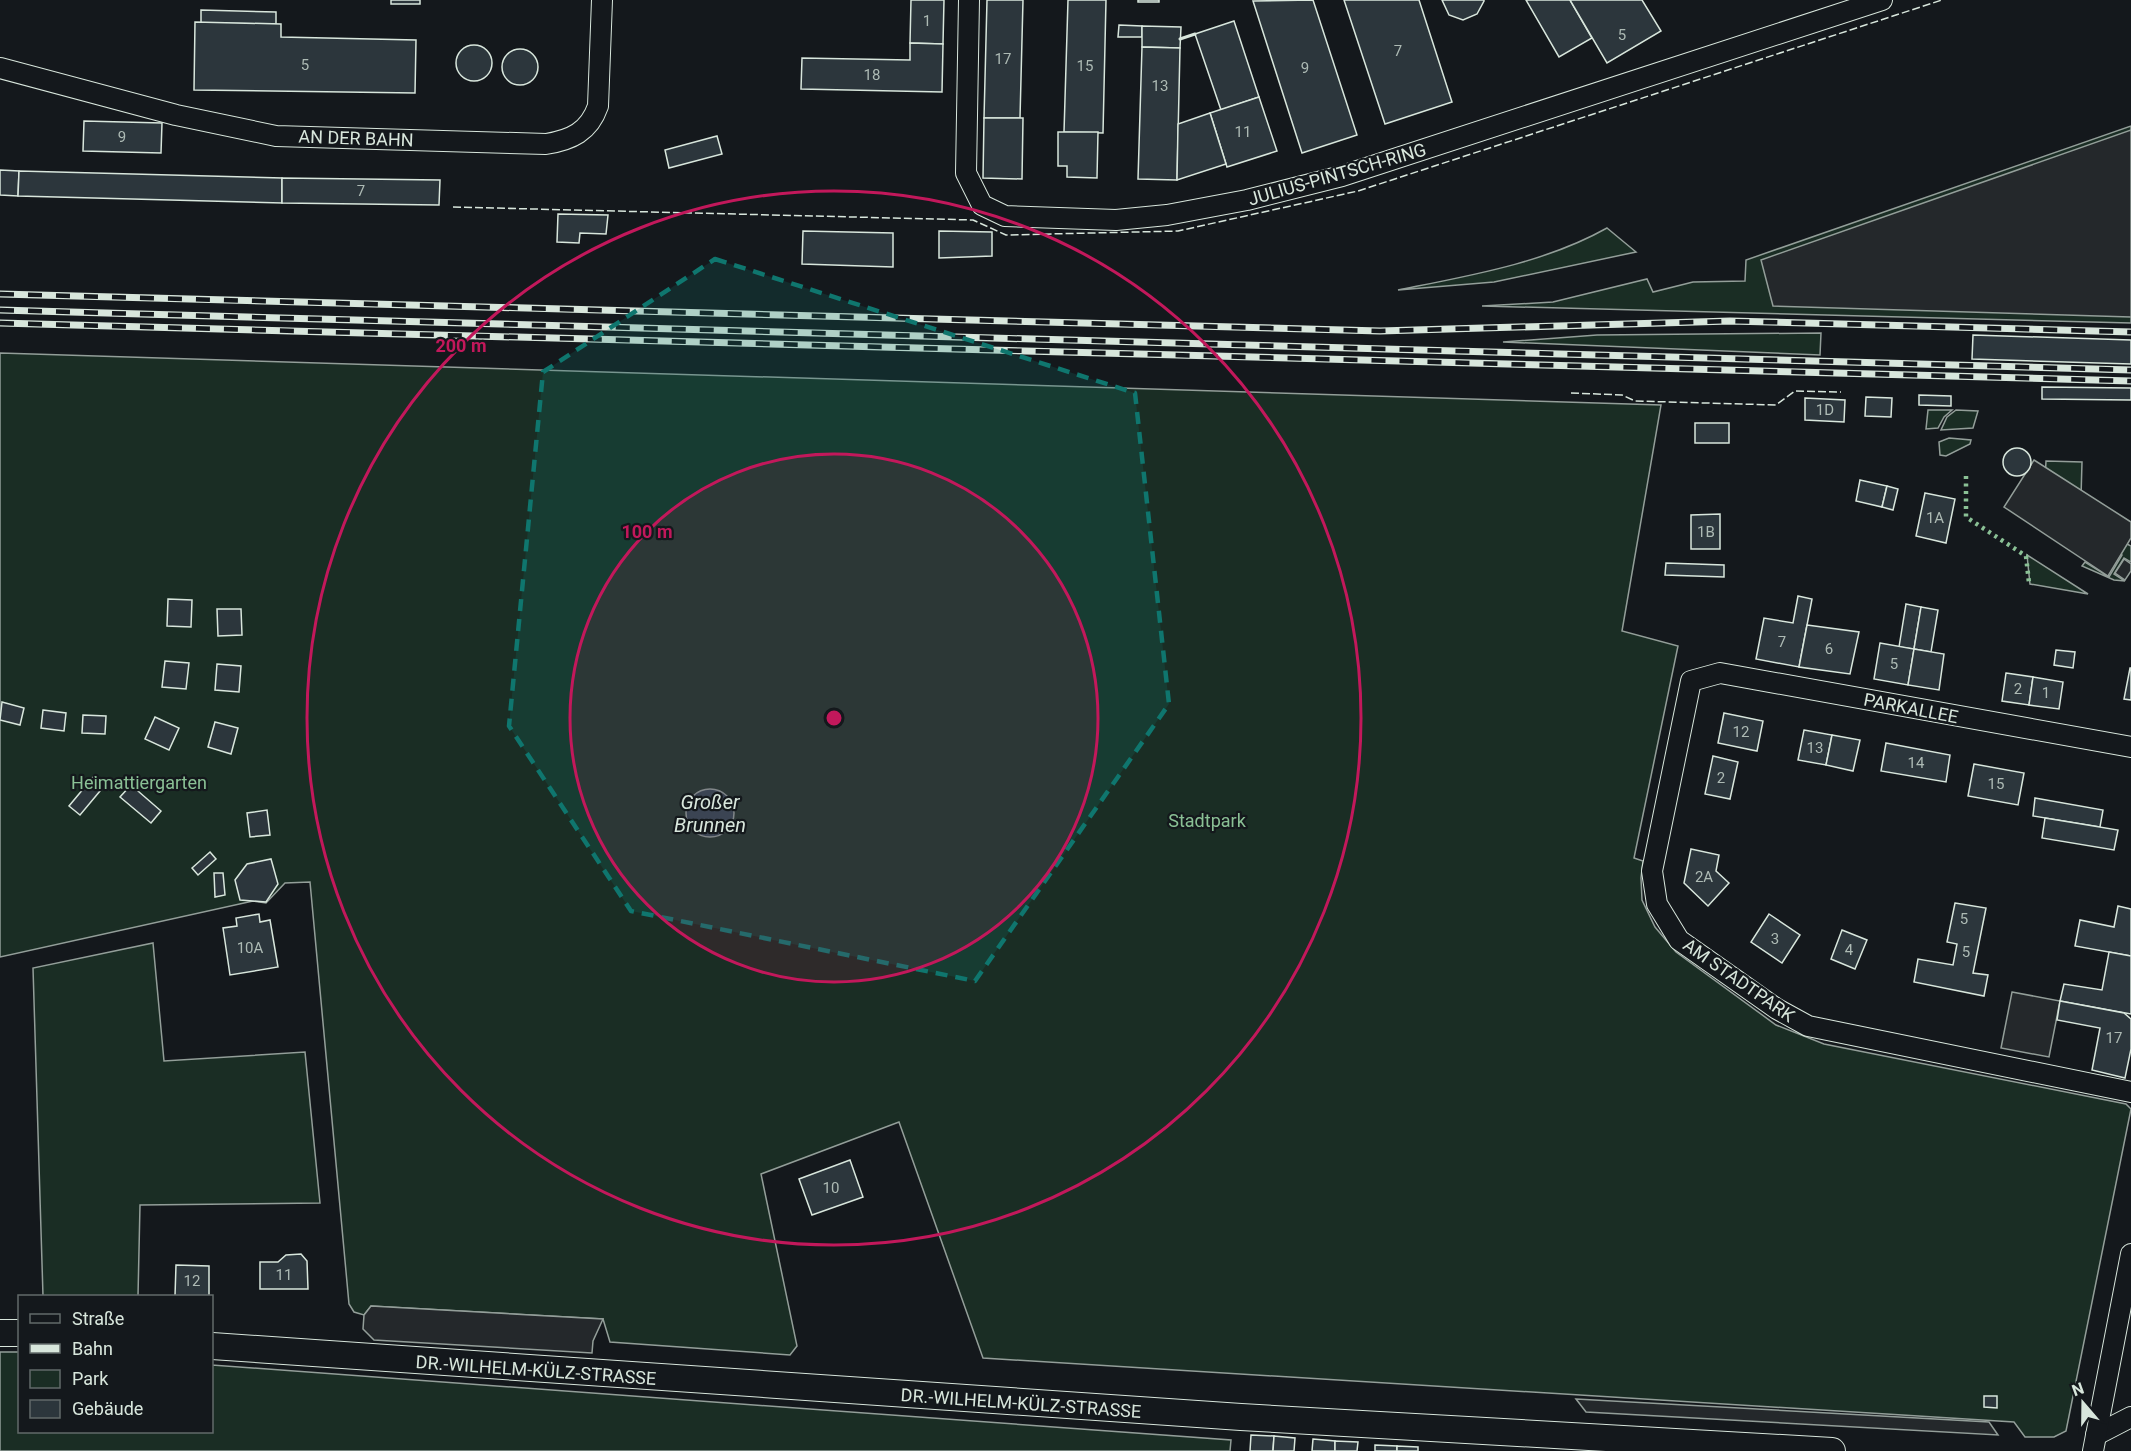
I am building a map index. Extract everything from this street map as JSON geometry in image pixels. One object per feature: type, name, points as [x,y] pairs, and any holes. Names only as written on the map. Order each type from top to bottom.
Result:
[{"type":"main road","points":[[0,1333],[18,1333]]},
{"type":"main road","name":"DR.-WILHELM-KÜLZ-STRASSE","points":[[213,1346],[1558,1444],[1832,1451]]},
{"type":"street","name":"AN DER BAHN","points":[[0,68],[176,115],[276,136],[546,144],[575,137],[595,114],[598,106],[602,0]]},
{"type":"street","name":"JULIUS-PINTSCH-RING","points":[[969,0],[966,173],[982,205],[1005,216],[1116,220],[1167,215],[1236,202],[1342,176],[1882,0]]},
{"type":"street","name":"PARKALLEE","points":[[1691,681],[1720,673],[2131,747]]},
{"type":"street","name":"AM STADTPARK","points":[[1691,681],[1652,871],[1657,904],[1679,940],[1777,1009],[1808,1026],[2131,1092]]},
{"type":"street","points":[[2095,1443],[2131,1254]]},
{"type":"street","points":[[2095,1443],[2131,1417]]},
{"type":"highlighted area","points":[[715,259],[1135,393],[1169,704],[975,981],[631,911],[509,726],[543,372]]},
{"type":"green space","points":[[2131,126],[2131,323],[1482,306],[1553,302],[1647,279],[1653,292],[1693,282],[1745,281],[1746,260]]},
{"type":"green space","points":[[1607,228],[1636,252],[1494,282],[1398,290],[1506,267],[1558,250]]},
{"type":"green space","points":[[1821,333],[1820,355],[1503,342],[1597,335]]},
{"type":"green space","name":"Stadtpark","points":[[0,353],[1661,405],[1622,631],[1678,646],[1634,858],[1643,861],[1642,900],[1655,927],[1676,952],[1776,1025],[1824,1044],[2126,1104],[2131,1109],[2066,1431],[2054,1437],[2025,1437],[2014,1422],[983,1358],[899,1122],[761,1174],[797,1346],[790,1355],[610,1342],[603,1319],[371,1306],[364,1315],[354,1312],[349,1304],[310,882],[285,883],[266,903],[253,901],[0,957]]},
{"type":"green space","points":[[1928,410],[1952,410],[1944,417],[1938,428],[1926,429]]},
{"type":"green space","points":[[1956,410],[1978,411],[1973,428],[1941,430],[1947,417]]},
{"type":"green space","points":[[1949,438],[1971,440],[1970,444],[1946,456],[1940,455],[1939,442]]},
{"type":"green space","points":[[2046,461],[2082,462],[2081,497],[2045,480]]},
{"type":"green space","points":[[2125,543],[2131,546],[2131,562],[2124,558],[2114,574],[2125,581],[2114,580],[2082,566],[2085,562],[2109,577],[2122,555],[2120,552]]},
{"type":"green space","points":[[2027,555],[2088,594],[2030,584]]},
{"type":"green space","points":[[153,943],[164,1061],[305,1052],[320,1203],[140,1205],[138,1295],[43,1295],[33,968]]},
{"type":"green space","points":[[0,1352],[18,1352],[18,1433],[213,1433],[213,1365],[1231,1440],[1230,1451],[0,1451]]},
{"type":"shaded area","points":[[2131,130],[2131,317],[1773,306],[1761,260]]},
{"type":"shaded area","points":[[2034,460],[2131,522],[2131,538],[2108,576],[2004,507]]},
{"type":"shaded area","points":[[2124,559],[2131,564],[2131,571],[2125,580],[2115,573]]},
{"type":"shaded area","points":[[2012,992],[2060,1001],[2049,1057],[2001,1048]]},
{"type":"shaded area","points":[[371,1306],[603,1319],[593,1341],[592,1353],[374,1340],[363,1329],[364,1315]]},
{"type":"shaded area","points":[[1576,1399],[1989,1422],[1998,1435],[1586,1412]]},
{"type":"water","name":"Großer Brunnen","points":[[705,789],[715,789],[727,796],[734,808],[734,818],[727,830],[715,837],[705,837],[690,826],[686,818],[686,808],[697,793]]},
{"type":"building","points":[[391,0],[420,0],[420,4],[391,4]]},
{"type":"building","points":[[911,0],[944,0],[943,44],[910,43]]},
{"type":"building","points":[[987,0],[1023,0],[1020,118],[984,118]]},
{"type":"building","points":[[1068,0],[1106,0],[1103,133],[1064,132]]},
{"type":"building","points":[[1138,0],[1159,0],[1159,2],[1138,2]]},
{"type":"building","points":[[1313,0],[1357,135],[1302,153],[1253,1]]},
{"type":"building","points":[[1344,0],[1419,0],[1452,102],[1385,124]]},
{"type":"building","points":[[1442,0],[1484,1],[1477,14],[1463,20],[1449,15]]},
{"type":"building","points":[[1526,0],[1570,0],[1592,38],[1559,57]]},
{"type":"building","points":[[1570,0],[1642,0],[1661,31],[1607,63]]},
{"type":"building","points":[[201,10],[276,12],[276,24],[201,23]]},
{"type":"building","points":[[1234,21],[1259,97],[1221,110],[1195,34]]},
{"type":"building","points":[[195,22],[281,24],[281,37],[416,40],[415,93],[194,90]]},
{"type":"building","points":[[1119,25],[1142,26],[1142,37],[1118,37]]},
{"type":"building","points":[[1142,26],[1181,27],[1180,48],[1142,47]]},
{"type":"building","points":[[910,43],[943,44],[942,92],[801,89],[802,58],[910,60]]},
{"type":"building","points":[[474,45],[486,51],[492,63],[486,75],[474,81],[462,75],[456,63],[462,51]]},
{"type":"building","points":[[1142,47],[1180,48],[1177,180],[1138,179]]},
{"type":"building","points":[[520,49],[532,55],[538,67],[532,79],[520,85],[508,79],[502,67],[508,55]]},
{"type":"building","points":[[1259,97],[1277,151],[1227,167],[1210,113]]},
{"type":"building","points":[[1210,113],[1226,164],[1177,180],[1178,124]]},
{"type":"building","points":[[984,118],[1023,118],[1022,179],[983,178]]},
{"type":"building","points":[[84,121],[162,123],[161,153],[83,151]]},
{"type":"building","points":[[1058,132],[1098,132],[1097,178],[1067,177],[1067,166],[1058,166]]},
{"type":"building","points":[[717,136],[722,154],[669,168],[665,150]]},
{"type":"building","points":[[0,170],[19,171],[18,196],[0,195]]},
{"type":"building","points":[[19,171],[282,178],[282,203],[18,196]]},
{"type":"building","points":[[282,178],[440,180],[439,205],[282,203]]},
{"type":"building","points":[[558,214],[608,215],[606,234],[580,233],[579,243],[557,242]]},
{"type":"building","points":[[803,231],[893,233],[893,267],[802,264]]},
{"type":"building","points":[[939,231],[992,232],[992,256],[939,258]]},
{"type":"building","points":[[1973,335],[2131,340],[2131,364],[1972,359]]},
{"type":"building","points":[[2042,387],[2131,388],[2131,400],[2042,399]]},
{"type":"building","points":[[1919,395],[1951,396],[1951,406],[1919,405]]},
{"type":"building","points":[[1866,397],[1892,398],[1891,417],[1865,416]]},
{"type":"building","points":[[1805,398],[1845,400],[1844,422],[1805,420]]},
{"type":"building","points":[[1695,423],[1729,423],[1729,443],[1695,443]]},
{"type":"building","points":[[2017,448],[2027,452],[2031,462],[2027,472],[2017,476],[2007,472],[2003,462],[2007,452]]},
{"type":"building","points":[[1860,480],[1887,486],[1882,507],[1856,501]]},
{"type":"building","points":[[1887,486],[1898,489],[1893,510],[1882,507]]},
{"type":"building","points":[[1925,493],[1955,499],[1946,543],[1916,536]]},
{"type":"building","points":[[1720,514],[1720,549],[1691,549],[1691,515]]},
{"type":"building","points":[[1666,563],[1724,565],[1724,577],[1665,575]]},
{"type":"building","points":[[1798,596],[1812,599],[1799,667],[1756,659],[1764,618],[1793,623]]},
{"type":"building","points":[[168,599],[192,600],[191,627],[167,626]]},
{"type":"building","points":[[1906,604],[1921,607],[1914,649],[1899,647]]},
{"type":"building","points":[[1921,607],[1938,610],[1931,652],[1914,649]]},
{"type":"building","points":[[217,609],[241,609],[242,635],[218,636]]},
{"type":"building","points":[[1807,625],[1859,632],[1850,674],[1799,667]]},
{"type":"building","points":[[1880,643],[1914,649],[1908,685],[1874,679]]},
{"type":"building","points":[[1914,649],[1944,654],[1939,690],[1908,685]]},
{"type":"building","points":[[2056,650],[2075,652],[2073,668],[2054,665]]},
{"type":"building","points":[[165,661],[189,663],[186,689],[162,687]]},
{"type":"building","points":[[217,664],[241,666],[239,692],[215,690]]},
{"type":"building","points":[[2131,668],[2131,700],[2124,699]]},
{"type":"building","points":[[2006,673],[2033,677],[2029,705],[2002,701]]},
{"type":"building","points":[[2033,677],[2063,682],[2059,709],[2029,705]]},
{"type":"building","points":[[2,702],[24,708],[20,725],[0,720]]},
{"type":"building","points":[[43,710],[66,713],[64,731],[41,728]]},
{"type":"building","points":[[1724,713],[1763,721],[1757,751],[1718,743]]},
{"type":"building","points":[[83,715],[106,716],[105,734],[82,733]]},
{"type":"building","points":[[155,717],[179,728],[169,750],[145,739]]},
{"type":"building","points":[[215,722],[238,728],[231,754],[208,747]]},
{"type":"building","points":[[1804,730],[1832,735],[1826,765],[1798,760]]},
{"type":"building","points":[[1832,735],[1860,740],[1853,771],[1826,765]]},
{"type":"building","points":[[1886,743],[1950,755],[1946,782],[1881,771]]},
{"type":"building","points":[[1713,756],[1738,762],[1730,799],[1705,794]]},
{"type":"building","points":[[1974,764],[2024,773],[2018,805],[1968,796]]},
{"type":"building","points":[[94,776],[105,785],[80,815],[69,806]]},
{"type":"building","points":[[131,785],[161,811],[151,823],[120,797]]},
{"type":"building","points":[[2035,798],[2103,810],[2100,827],[2033,816]]},
{"type":"building","points":[[267,810],[270,835],[250,837],[247,813]]},
{"type":"building","points":[[2045,818],[2118,830],[2114,850],[2042,838]]},
{"type":"building","points":[[1691,849],[1719,855],[1716,871],[1729,883],[1708,906],[1684,883]]},
{"type":"building","points":[[210,852],[216,859],[198,875],[192,868]]},
{"type":"building","points":[[271,859],[278,884],[266,902],[240,900],[235,880],[247,864]]},
{"type":"building","points":[[214,873],[223,873],[225,895],[215,897]]},
{"type":"building","points":[[1955,903],[1986,908],[1973,973],[1988,975],[1984,996],[1914,982],[1918,959],[1953,965],[1957,944],[1947,942]]},
{"type":"building","points":[[2118,906],[2131,909],[2131,956],[2075,946],[2080,920],[2114,927]]},
{"type":"building","points":[[259,914],[260,922],[270,920],[278,967],[230,975],[223,928],[237,926],[236,918]]},
{"type":"building","points":[[1769,914],[1800,935],[1782,963],[1751,942]]},
{"type":"building","points":[[1842,930],[1867,940],[1855,969],[1831,959]]},
{"type":"building","points":[[2109,952],[2131,956],[2131,1014],[2060,1001],[2064,984],[2102,990]]},
{"type":"building","points":[[2060,1001],[2124,1013],[2131,1019],[2131,1049],[2125,1078],[2092,1070],[2100,1028],[2057,1020]]},
{"type":"building","points":[[850,1160],[863,1197],[812,1215],[799,1179]]},
{"type":"building","points":[[301,1254],[307,1261],[308,1289],[260,1289],[260,1262],[278,1262],[286,1255]]},
{"type":"building","points":[[176,1265],[209,1266],[209,1295],[175,1295]]},
{"type":"building","points":[[1984,1396],[1997,1396],[1997,1408],[1984,1407]]},
{"type":"building","points":[[1251,1435],[1274,1436],[1273,1451],[1250,1451]]},
{"type":"building","points":[[1274,1436],[1295,1438],[1294,1451],[1273,1451]]},
{"type":"building","points":[[1313,1439],[1335,1441],[1335,1451],[1312,1451]]},
{"type":"building","points":[[1335,1441],[1358,1442],[1357,1451],[1335,1451]]},
{"type":"building","points":[[1375,1445],[1397,1446],[1397,1451],[1375,1451]]},
{"type":"building","points":[[1397,1446],[1418,1447],[1418,1451],[1397,1451]]},
{"type":"railway","points":[[0,294],[1380,331],[1730,321],[2131,332]]},
{"type":"railway","points":[[0,310],[2131,370]]},
{"type":"railway","points":[[0,323],[2131,381]]},
{"type":"hedge","points":[[1966,476],[1966,517],[2026,556],[2029,583]]},
{"type":"fence","points":[[453,207],[973,220],[1006,235],[1178,231],[1358,191],[1942,0]]},
{"type":"fence","points":[[1571,393],[1622,395],[1635,401],[1776,405],[1795,391],[1841,392]]},
{"type":"wall","points":[[1180,39],[1195,34]]},
{"type":"park label","name":"Heimattiergarten","points":[[139,782]]}]
